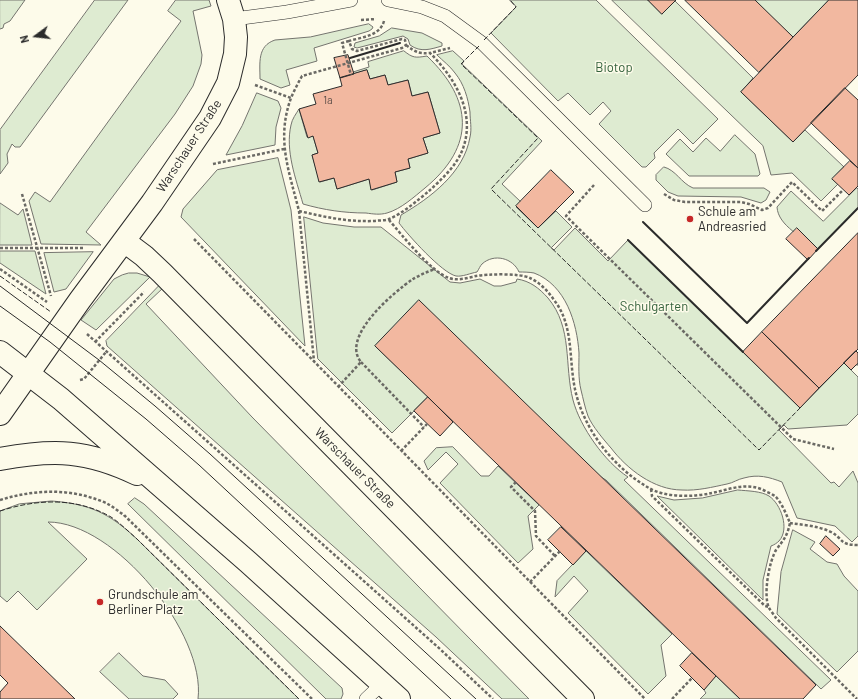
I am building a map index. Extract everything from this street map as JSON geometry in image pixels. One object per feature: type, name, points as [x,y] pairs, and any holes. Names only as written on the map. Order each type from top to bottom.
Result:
[{"type":"street","name":"Warschauer Straße","points":[[0,414],[80,300],[182,160],[210,118],[228,83],[235,54],[236,37],[231,10]]},
{"type":"street","name":"Warschauer Straße","points":[[122,244],[144,256],[162,273],[583,699]]},
{"type":"street","points":[[0,352],[61,399],[248,562],[399,699]]},
{"type":"street","points":[[0,459],[40,453],[62,453],[86,456],[115,464],[159,485]]},
{"type":"lane","points":[[231,10],[287,12],[351,0]]},
{"type":"lane","points":[[388,0],[422,7],[445,16],[482,43],[645,205]]},
{"type":"lane","points":[[366,699],[383,683]]},
{"type":"path","points":[[354,21],[367,19],[390,21]]},
{"type":"path","points":[[351,75],[342,43],[375,33],[382,28],[384,20]]},
{"type":"path","points":[[349,41],[354,51],[402,38],[406,40],[406,45],[416,53],[420,54],[456,46]]},
{"type":"path","points":[[314,362],[299,211],[284,149],[285,125],[291,98],[302,76],[402,48],[406,45]]},
{"type":"path","points":[[299,211],[332,219],[360,221],[389,220],[438,183],[455,163],[462,152],[466,140],[467,127],[465,111],[461,95],[451,77],[430,53]]},
{"type":"path","points":[[254,85],[291,98]]},
{"type":"path","points":[[213,164],[284,149]]},
{"type":"path","points":[[659,190],[679,202],[741,202],[762,210],[768,208],[792,182],[822,210],[843,190]]},
{"type":"path","points":[[22,194],[53,300]]},
{"type":"path","points":[[566,216],[793,439],[834,449]]},
{"type":"path","points":[[389,220],[435,269],[444,276],[457,280],[485,276],[524,276],[537,282],[547,291],[561,310],[567,325],[576,397],[586,420],[599,442],[611,457],[633,478],[650,489],[668,494],[690,495],[748,486],[763,490],[775,496],[790,523],[788,533],[776,551],[767,581],[769,607],[776,618],[857,699]]},
{"type":"path","points":[[194,240],[645,699]]},
{"type":"path","points":[[0,248],[38,248],[122,244]]},
{"type":"path","points":[[0,269],[49,303]]},
{"type":"path","points":[[424,427],[361,362],[357,357],[356,348],[359,334],[367,322],[395,293],[425,272],[435,269]]},
{"type":"path","points":[[95,342],[162,273]]},
{"type":"path","points":[[82,330],[434,643],[494,699]]},
{"type":"path","points":[[78,380],[84,379],[106,352]]},
{"type":"path","points":[[338,387],[361,362]]},
{"type":"path","points":[[401,451],[427,424]]},
{"type":"path","points":[[516,482],[511,487],[535,511],[536,536],[555,556]]},
{"type":"path","points":[[650,489],[652,496],[765,606],[769,607]]},
{"type":"path","points":[[0,500],[30,493],[67,492],[107,504],[124,515],[312,699]]},
{"type":"path","points":[[790,523],[824,529],[832,532],[847,545],[858,545]]},
{"type":"path","points":[[530,582],[560,552]]},
{"type":"path","points":[[672,699],[692,678]]},
{"type":"green space","points":[[0,0],[25,0],[10,21],[4,24],[3,28],[0,29]]},
{"type":"green space","points":[[95,0],[128,0],[20,147],[15,147],[12,144],[7,154],[8,163],[0,174],[0,130]]},
{"type":"green space","points":[[176,0],[209,0],[211,6],[193,11],[202,55],[201,64],[193,86],[175,114],[86,232],[101,245],[41,244],[29,201],[35,192],[50,202],[181,21],[168,11]]},
{"type":"green space","name":"Biotop","points":[[510,0],[596,0],[718,119],[693,144],[678,129],[654,153],[655,158],[646,167],[642,167],[599,124],[611,111],[603,102],[590,115],[568,93],[558,101],[491,33],[516,7]]},
{"type":"green space","points":[[612,0],[648,0],[662,14],[675,1],[753,78],[741,92],[793,142],[805,130],[844,167],[833,179],[838,184],[821,201],[792,173],[771,175],[763,146]]},
{"type":"green space","points":[[755,0],[829,0],[793,37]]},
{"type":"green space","points":[[369,24],[373,27],[369,31],[314,48],[317,61],[286,70],[290,85],[281,88],[260,79],[262,51],[269,43],[275,40],[310,37]]},
{"type":"green space","points":[[392,28],[422,33],[442,43],[442,46],[426,50],[418,49],[410,45],[408,39],[403,36],[357,48],[354,47],[355,43],[379,36]]},
{"type":"green space","points":[[404,51],[414,57],[427,56],[442,73],[453,89],[460,106],[462,123],[460,139],[453,156],[442,172],[425,188],[402,206],[387,213],[376,214],[342,212],[303,204],[292,165],[289,145],[292,123],[299,109],[307,137],[313,136],[318,153],[312,155],[320,182],[334,178],[337,189],[369,179],[372,190],[397,182],[395,172],[410,168],[408,159],[428,153],[423,138],[440,133],[428,92],[412,96],[408,80],[388,85],[385,75],[370,79],[367,70],[354,74],[353,72],[369,67],[368,62]]},
{"type":"green space","name":"Schulgarten","points":[[453,51],[464,61],[462,64],[542,141],[502,184],[521,202],[516,207],[538,228],[556,211],[572,227],[551,248],[554,250],[575,228],[608,261],[628,240],[800,408],[844,363],[858,377],[858,414],[847,425],[788,429],[784,425],[779,430],[831,483],[834,482],[839,487],[853,471],[858,483],[858,536],[852,542],[835,526],[797,518],[782,482],[773,479],[759,476],[749,477],[722,485],[688,490],[672,489],[661,486],[633,471],[617,456],[598,433],[588,416],[580,385],[579,353],[576,330],[568,306],[554,286],[534,273],[519,272],[508,260],[497,258],[487,261],[481,265],[477,272],[456,276],[442,268],[434,261],[403,229],[399,223],[401,215],[423,201],[444,183],[461,162],[467,150],[471,128],[467,96],[458,77],[437,55]]},
{"type":"green space","points":[[257,93],[278,101],[281,108],[276,127],[275,145],[226,155],[242,126]]},
{"type":"green space","points":[[735,135],[755,154],[760,174],[758,176],[689,176],[666,154],[680,139],[693,152],[706,138],[720,151]]},
{"type":"green space","points":[[278,158],[291,210],[305,346],[181,217],[183,209],[217,170]]},
{"type":"green space","points":[[664,167],[672,171],[693,188],[764,188],[770,192],[766,200],[761,203],[741,197],[678,196],[668,192],[656,180],[656,175]]},
{"type":"green space","points":[[857,188],[858,208],[818,249],[787,226],[778,214],[777,207],[791,191],[823,221]]},
{"type":"green space","points":[[0,203],[18,215],[23,209],[32,245],[0,245]]},
{"type":"green space","points":[[304,217],[323,223],[354,227],[381,227],[450,282],[460,283],[480,279],[494,286],[501,286],[516,282],[517,279],[530,283],[541,291],[556,310],[561,322],[565,334],[570,387],[573,400],[581,421],[594,443],[619,470],[628,477],[624,480],[831,680],[821,689],[606,480],[375,346],[428,397],[392,433],[318,359]]},
{"type":"green space","points":[[0,251],[35,251],[46,294],[0,263]]},
{"type":"green space","points":[[93,252],[66,289],[54,292],[44,253]]},
{"type":"green space","points":[[129,273],[137,273],[150,277],[96,330],[81,320],[114,279]]},
{"type":"green space","points":[[160,285],[163,288],[146,304],[252,417],[529,699],[502,699],[436,637],[107,346],[106,341]]},
{"type":"green space","points":[[453,447],[481,476],[489,476],[498,466],[539,505],[528,516],[533,549],[518,563],[440,483],[458,464],[446,452],[428,470],[424,461],[436,448]]},
{"type":"green space","points":[[738,490],[766,494],[777,505],[783,517],[784,530],[782,536],[778,542],[771,546],[763,580],[763,600],[657,496],[674,500],[702,498]]},
{"type":"green space","points":[[135,498],[144,504],[342,688],[343,694],[341,699],[326,699],[128,504]]},
{"type":"green space","points":[[52,501],[88,507],[108,516],[127,530],[299,699],[198,699],[197,673],[187,644],[172,614],[151,586],[127,561],[101,541],[74,527],[48,522],[87,559],[37,610],[18,591],[7,602],[0,596],[0,511],[19,504]]},
{"type":"green space","points":[[793,530],[815,542],[810,549],[827,562],[837,564],[844,576],[858,591],[858,651],[837,672],[777,614],[781,572]]},
{"type":"green space","points":[[586,551],[672,634],[661,645],[666,676],[648,694],[568,613],[588,591],[574,576],[555,597],[557,581]]},
{"type":"green space","points":[[119,653],[143,676],[165,680],[178,694],[173,699],[129,699],[100,672]]},
{"type":"green space","points":[[716,676],[740,699],[700,699],[706,693],[704,690]]},
{"type":"building","points":[[648,0],[676,0],[662,14]]},
{"type":"building","points":[[685,0],[755,0],[793,37],[759,72]]},
{"type":"building","points":[[829,0],[858,0],[858,75],[793,142],[741,92]]},
{"type":"building","points":[[348,55],[354,74],[340,78],[334,58]]},
{"type":"building","points":[[367,70],[370,79],[385,75],[388,85],[408,80],[412,96],[428,92],[440,133],[423,138],[428,153],[408,159],[410,168],[395,172],[397,182],[371,190],[369,179],[337,189],[334,178],[319,182],[312,155],[318,153],[313,136],[308,138],[299,109],[316,104],[313,94],[342,86],[340,78]]},
{"type":"building","points":[[845,88],[858,100],[858,168],[811,123]]},
{"type":"building","points":[[850,161],[858,168],[858,186],[849,195],[832,179]]},
{"type":"building","points":[[551,170],[574,192],[538,228],[516,206]]},
{"type":"building","points":[[797,228],[818,249],[808,260],[786,239]]},
{"type":"building","points":[[858,233],[858,349],[819,388],[762,332]]},
{"type":"building","points":[[419,300],[816,685],[803,699],[740,699],[375,346]]},
{"type":"building","points":[[762,332],[819,388],[800,408],[743,352]]},
{"type":"building","points":[[856,351],[858,353],[858,363],[851,370],[844,363]]},
{"type":"building","points":[[428,397],[453,422],[440,436],[414,411]]},
{"type":"building","points":[[561,527],[586,551],[573,565],[548,540]]},
{"type":"building","points":[[826,536],[840,549],[833,556],[820,544]]},
{"type":"building","points":[[0,626],[75,699],[0,699],[0,692],[8,683],[0,675]]},
{"type":"building","points":[[692,653],[716,676],[704,690],[680,666]]},
{"type":"tram line","points":[[0,286],[99,360],[155,406],[210,454],[476,699]]},
{"type":"tram line","points":[[0,306],[50,342],[146,419],[199,465],[451,699]]},
{"type":"fence","points":[[484,40],[516,7],[510,0]]},
{"type":"fence","points":[[479,46],[461,64],[538,138],[491,189],[759,450],[801,407]]},
{"type":"fence","points":[[0,276],[51,312]]},
{"type":"fence","points":[[0,511],[28,504],[56,502],[84,506],[111,517],[137,539],[299,699]]},
{"type":"wall","points":[[350,58],[400,43]]},
{"type":"wall","points":[[816,251],[858,208]]},
{"type":"wall","points":[[643,222],[747,323],[809,258]]},
{"type":"wall","points":[[628,240],[743,352]]},
{"type":"place","name":"Schule am Andreasried","points":[[690,219]]},
{"type":"place","name":"Grundschule am Berliner Platz","points":[[100,602]]}]
